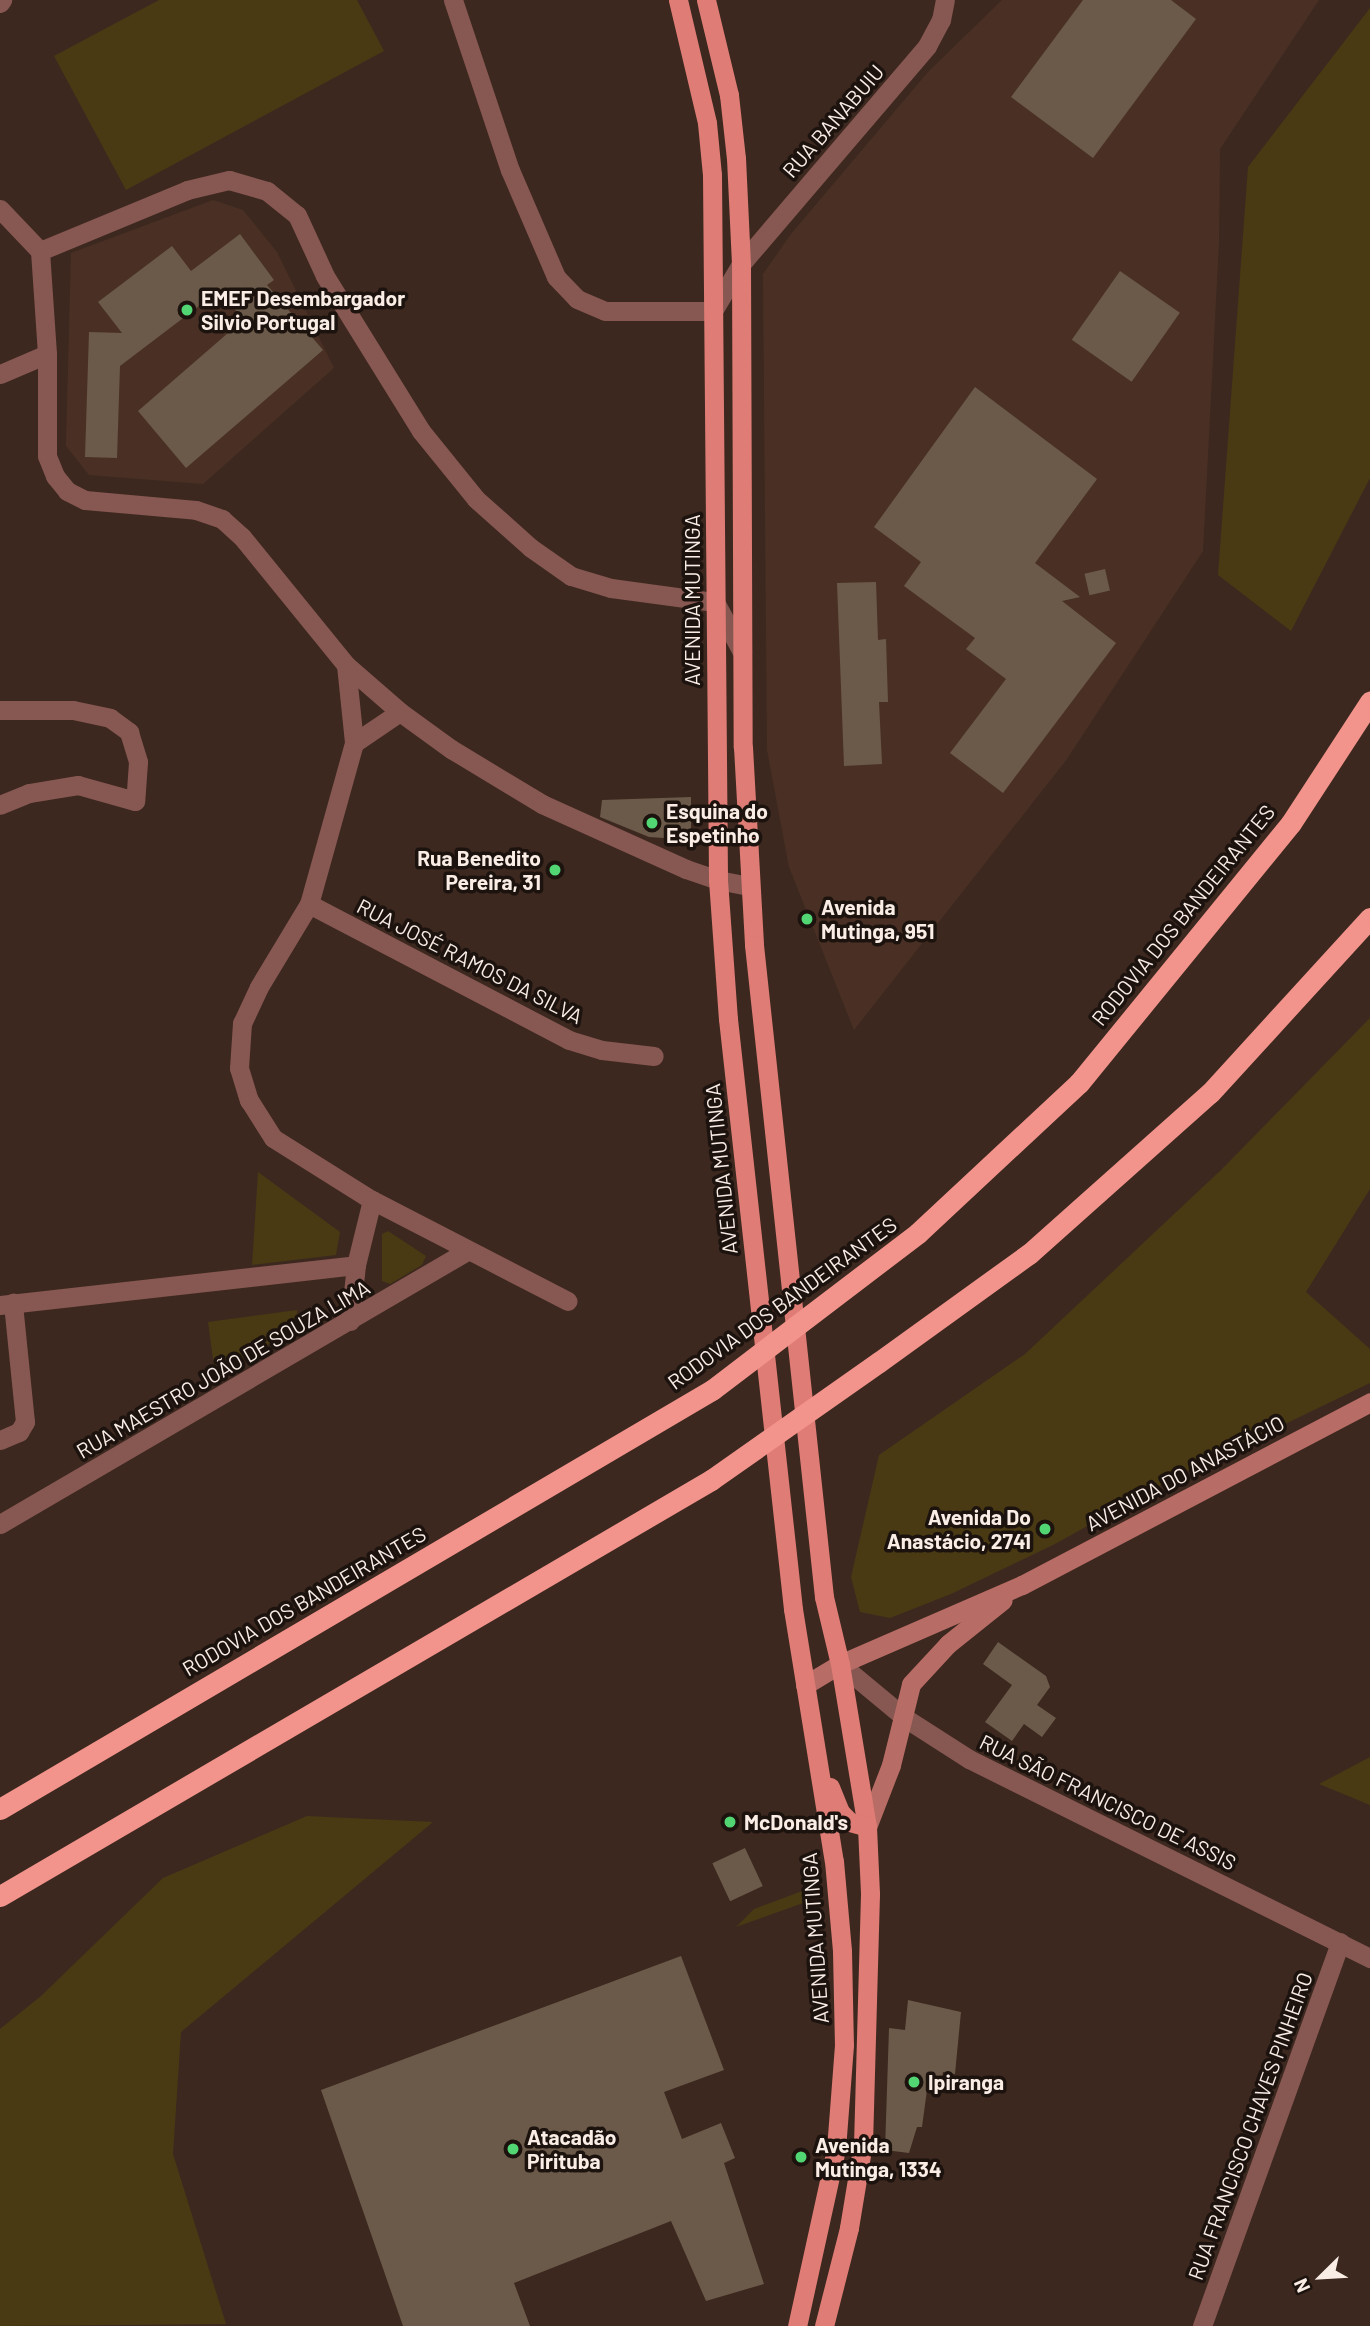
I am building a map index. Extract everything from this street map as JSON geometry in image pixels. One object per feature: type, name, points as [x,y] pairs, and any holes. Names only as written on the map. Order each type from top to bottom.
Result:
[{"type":"highway","name":"RODOVIA DOS BANDEIRANTES","points":[[0,1809],[712,1390],[918,1233],[1079,1083],[1291,823],[1370,702]]},
{"type":"highway","points":[[0,1896],[711,1480],[890,1354],[1029,1254],[1210,1093],[1370,918]]},
{"type":"main road","name":"AVENIDA MUTINGA","points":[[678,0],[707,123],[712,175],[718,880],[739,1124],[793,1609],[839,1907],[844,2045],[836,2149],[797,2326]]},
{"type":"main road","points":[[706,0],[729,94],[741,264],[742,652],[749,886],[772,1125],[824,1597],[840,1664],[867,1827],[870,1894],[863,2143],[849,2228],[824,2326]]},
{"type":"main road","name":"AVENIDA DO ANASTÁCIO","points":[[805,1685],[840,1664],[1022,1585],[1370,1402]]},
{"type":"main road","name":"AVENIDA DO ANASTÁCIO","points":[[867,1827],[880,1801],[905,1718],[911,1684],[919,1672],[948,1644],[1022,1585]]},
{"type":"main road","points":[[817,1754],[823,1761],[840,1812],[850,1822],[867,1827]]},
{"type":"street","points":[[453,0],[510,170],[556,277],[577,299],[604,311],[713,311]]},
{"type":"street","name":"RUA BANABUIU","points":[[713,311],[741,264],[927,46],[941,20],[945,0]]},
{"type":"street","points":[[40,251],[187,190],[229,180],[268,191],[297,215],[325,276],[421,431],[476,499],[531,548],[571,576],[611,588],[715,602],[742,652]]},
{"type":"street","points":[[0,209],[40,251],[47,354],[47,456],[55,476],[66,491],[85,500],[196,510],[222,519],[242,537],[346,665],[400,712],[452,749],[542,804],[718,880],[749,886]]},
{"type":"street","points":[[0,374],[47,354]]},
{"type":"street","points":[[346,665],[354,743],[309,904],[259,986],[242,1024],[239,1068],[249,1100],[273,1138],[372,1200],[568,1301]]},
{"type":"street","points":[[0,710],[73,710],[110,719],[129,732],[138,762],[135,801],[78,785],[29,793],[0,805]]},
{"type":"street","points":[[354,743],[400,712]]},
{"type":"street","name":"RUA JOSÉ RAMOS DA SILVA","points":[[309,904],[569,1040],[602,1050],[654,1056]]},
{"type":"street","points":[[351,1321],[356,1265],[372,1200]]},
{"type":"street","name":"RUA MAESTRO JOÃO DE SOUZA LIMA","points":[[0,1524],[467,1251]]},
{"type":"street","points":[[0,1440],[19,1432],[25,1422],[6,1304],[356,1265]]},
{"type":"street","name":"RUA SÃO FRANCISCO DE ASSIS","points":[[840,1664],[905,1718],[969,1759],[1370,1958]]},
{"type":"street","name":"RUA FRANCISCO CHAVES PINHEIRO","points":[[1202,2326],[1340,1942]]},
{"type":"shaded area","points":[[159,0],[357,0],[384,51],[126,190],[54,56]]},
{"type":"shaded area","points":[[1002,0],[1319,0],[1220,149],[1219,242],[1203,551],[1067,759],[854,1030],[789,867],[767,750],[763,274],[791,234],[928,72]]},
{"type":"shaded area","points":[[1370,8],[1370,478],[1291,631],[1218,575],[1248,167]]},
{"type":"shaded area","name":"EMEF Desembargador Silvio Portugal","points":[[213,200],[243,210],[277,252],[334,368],[203,484],[89,475],[66,446],[71,253]]},
{"type":"shaded area","points":[[1370,1018],[1370,1189],[1306,1292],[1370,1349],[1370,1383],[1179,1475],[1055,1544],[951,1594],[890,1618],[860,1612],[851,1577],[879,1455],[1025,1354],[1221,1170]]},
{"type":"shaded area","points":[[258,1172],[340,1232],[336,1255],[252,1265]]},
{"type":"shaded area","points":[[388,1231],[426,1256],[422,1265],[390,1284],[382,1281],[382,1234]]},
{"type":"shaded area","points":[[297,1310],[298,1328],[215,1374],[208,1322]]},
{"type":"shaded area","points":[[1370,1757],[1370,1805],[1319,1784]]},
{"type":"shaded area","points":[[307,1816],[433,1822],[181,2032],[173,2154],[226,2324],[0,2326],[0,2029],[41,1996],[163,1878]]},
{"type":"shaded area","points":[[805,1890],[806,1902],[736,1927],[754,1909]]},
{"type":"building","points":[[1083,0],[1171,0],[1196,19],[1093,158],[1011,97]]},
{"type":"building","points":[[240,234],[274,280],[267,285],[323,350],[186,468],[138,411],[243,320],[220,290],[120,366],[117,458],[85,457],[89,332],[122,333],[98,302],[172,246],[191,271]]},
{"type":"building","points":[[1120,271],[1180,313],[1132,382],[1072,340]]},
{"type":"building","points":[[975,387],[1097,479],[1035,563],[1080,597],[1062,601],[1116,643],[1003,793],[950,753],[1006,679],[966,649],[975,638],[904,586],[921,562],[874,527]]},
{"type":"building","points":[[1105,569],[1110,590],[1089,595],[1085,574]]},
{"type":"building","points":[[876,582],[878,640],[886,639],[888,702],[879,702],[882,764],[844,766],[837,583]]},
{"type":"building","name":"Esquina do Espetinho","points":[[691,797],[691,828],[679,839],[649,837],[600,817],[602,800]]},
{"type":"building","points":[[998,1642],[1046,1676],[1050,1687],[1037,1705],[1056,1718],[1042,1737],[1024,1724],[1012,1741],[985,1722],[1012,1685],[983,1664]]},
{"type":"building","points":[[745,1848],[763,1886],[730,1901],[712,1863]]},
{"type":"building","name":"Atacadão Pirituba","points":[[681,1956],[724,2070],[664,2092],[682,2139],[721,2123],[735,2158],[724,2163],[764,2284],[706,2301],[671,2221],[514,2283],[530,2326],[403,2326],[321,2090]]},
{"type":"building","name":"Ipiranga","points":[[908,2000],[961,2012],[955,2074],[943,2072],[940,2092],[927,2090],[922,2127],[917,2127],[909,2153],[885,2150],[889,2028],[905,2030]]},
{"type":"place","name":"EMEF Desembargador Silvio Portugal","points":[[187,310]]},
{"type":"place","name":"Esquina do Espetinho","points":[[652,823]]},
{"type":"place","name":"Rua Benedito Pereira, 31","points":[[555,870]]},
{"type":"place","name":"Avenida Mutinga, 951","points":[[807,919]]},
{"type":"place","name":"Avenida Do Anastácio, 2741","points":[[1045,1529]]},
{"type":"place","name":"McDonald's","points":[[730,1822]]},
{"type":"place","name":"Ipiranga","points":[[914,2082]]},
{"type":"place","name":"Atacadão Pirituba","points":[[513,2149]]},
{"type":"place","name":"Avenida Mutinga, 1334","points":[[801,2157]]}]
